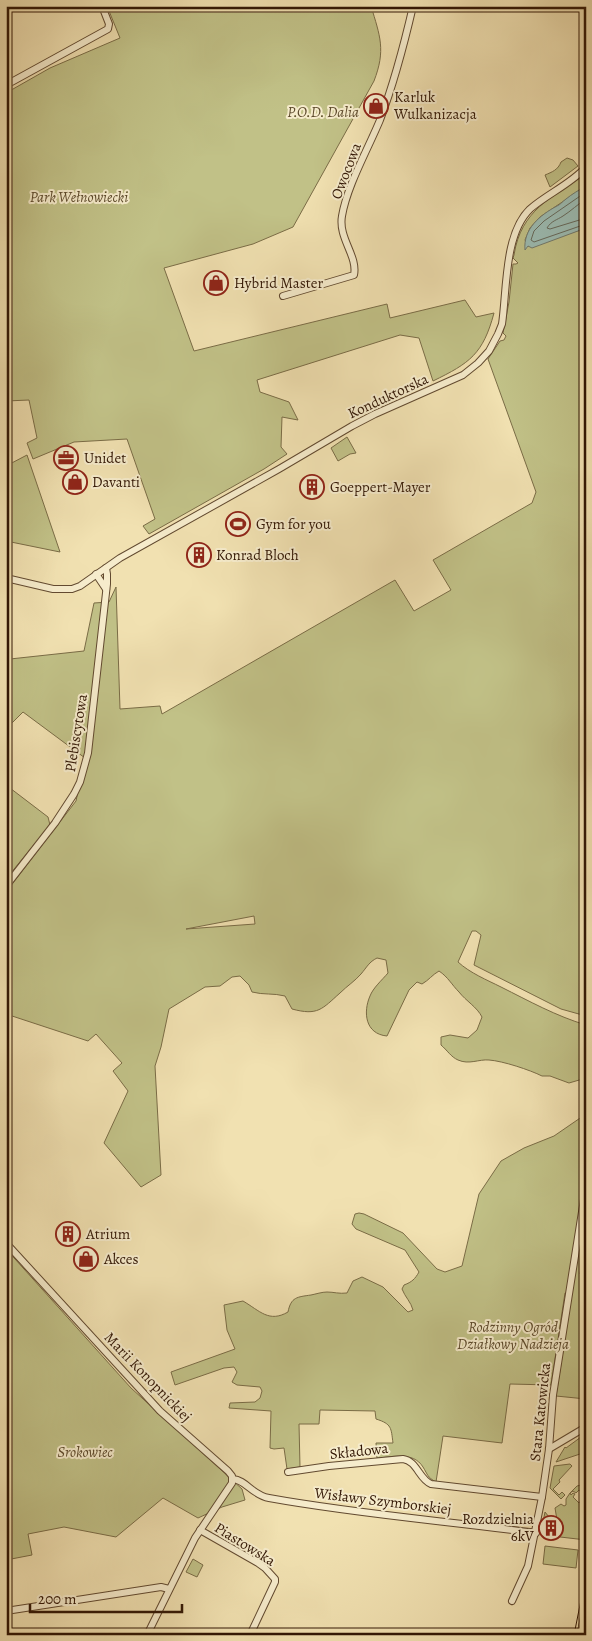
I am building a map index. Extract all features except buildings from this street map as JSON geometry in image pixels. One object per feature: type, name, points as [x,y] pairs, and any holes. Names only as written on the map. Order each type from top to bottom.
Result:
[{"type":"main road","points":[[581,1635],[586,1610]]},
{"type":"street","points":[[6,86],[108,29],[109,24],[102,6]]},
{"type":"street","name":"Owocowa","points":[[284,296],[354,275],[354,263],[342,231],[342,216],[348,194],[380,120],[395,79],[412,6]]},
{"type":"street","name":"Konduktorska","points":[[6,578],[53,589],[72,589],[80,586],[120,558],[356,424],[452,380],[472,368],[489,351],[502,324],[512,245],[518,225],[530,209],[585,169]]},
{"type":"street","points":[[106,568],[106,589]]},
{"type":"street","points":[[96,574],[106,589]]},
{"type":"street","name":"Plebiscytowa","points":[[6,886],[55,823],[80,782],[88,753],[106,589]]},
{"type":"street","name":"Stara Katowicka","points":[[512,1602],[528,1566],[536,1533],[549,1449],[553,1395],[585,1192]]},
{"type":"street","name":"Marii Konopnickiej","points":[[6,1243],[160,1411],[231,1473],[233,1479]]},
{"type":"street","points":[[549,1449],[586,1426]]},
{"type":"street","name":"Składowa","points":[[288,1472],[403,1459],[412,1462],[426,1482],[431,1484],[542,1497]]},
{"type":"street","points":[[147,1635],[169,1588],[200,1530],[233,1479]]},
{"type":"street","name":"Wisławy Szymborskiej","points":[[233,1479],[238,1479],[254,1492],[268,1498],[536,1533]]},
{"type":"street","name":"Piastowska","points":[[200,1530],[258,1563],[275,1579],[250,1635]]},
{"type":"street","points":[[6,1611],[161,1587],[169,1588]]},
{"type":"green space","points":[[107,6],[166,6],[168,9],[167,6],[371,6],[377,26],[381,52],[374,81],[293,227],[253,244],[164,268],[194,351],[387,304],[390,318],[465,300],[476,317],[494,313],[485,338],[473,356],[457,369],[433,381],[419,338],[400,335],[257,380],[260,392],[289,402],[298,420],[282,417],[281,447],[287,454],[149,534],[143,526],[155,519],[127,439],[74,442],[33,459],[27,443],[37,438],[29,400],[6,401],[6,93],[50,68],[120,38]]},
{"type":"green space","points":[[567,158],[573,160],[578,166],[550,187],[545,175],[558,167]]},
{"type":"green space","points":[[586,174],[586,186],[540,217],[530,228],[525,240],[528,246],[530,246],[586,228],[586,1016],[561,1009],[474,965],[481,935],[476,931],[472,931],[458,962],[468,970],[532,1003],[586,1025],[586,1078],[569,1083],[502,1062],[485,1060],[466,1062],[453,1057],[441,1045],[441,1037],[450,1035],[468,1038],[477,1030],[482,1017],[439,971],[422,984],[417,982],[409,990],[387,1036],[374,1031],[370,1027],[367,1015],[371,993],[388,973],[386,960],[377,958],[374,960],[356,979],[324,1007],[308,1012],[292,1009],[285,996],[252,992],[249,985],[240,976],[232,977],[220,986],[205,987],[169,1009],[155,1066],[161,1175],[141,1187],[104,1143],[128,1091],[113,1071],[122,1063],[96,1034],[88,1041],[6,1014],[6,892],[76,801],[85,758],[23,712],[6,729],[6,684],[10,659],[84,651],[94,603],[109,602],[116,587],[120,709],[160,706],[162,714],[395,580],[414,611],[451,590],[433,560],[532,503],[536,492],[488,359],[500,341],[504,340],[506,336],[503,333],[513,264],[518,263],[513,258],[523,227],[531,216],[550,198]],"holes":[[[254,916],[255,924],[186,929]]]},
{"type":"green space","points":[[347,437],[356,453],[350,454],[338,461],[331,448]]},
{"type":"green space","points":[[27,455],[60,552],[6,541],[6,466]]},
{"type":"green space","points":[[6,785],[48,817],[50,825],[6,879]]},
{"type":"green space","name":"Rodzinny Ogród Działkowy Nadzieja","points":[[586,1114],[586,1238],[580,1274],[586,1275],[586,1399],[556,1396],[572,1293],[565,1293],[551,1385],[510,1384],[502,1443],[443,1436],[436,1482],[429,1477],[419,1462],[414,1459],[402,1456],[377,1458],[376,1443],[393,1443],[390,1427],[376,1419],[375,1411],[320,1410],[319,1424],[299,1424],[300,1467],[287,1469],[284,1448],[270,1448],[271,1411],[229,1408],[230,1403],[255,1402],[260,1398],[262,1391],[260,1387],[237,1385],[232,1382],[237,1372],[234,1367],[224,1368],[175,1385],[171,1372],[235,1349],[227,1330],[224,1305],[243,1301],[270,1316],[281,1315],[288,1312],[291,1303],[298,1297],[325,1292],[347,1293],[353,1281],[362,1277],[383,1287],[408,1312],[413,1310],[402,1289],[419,1272],[405,1250],[356,1229],[352,1224],[355,1214],[364,1214],[403,1233],[437,1269],[445,1272],[462,1266],[479,1194],[501,1161],[524,1148],[554,1136]]},
{"type":"green space","name":"Srokowiec","points":[[6,1249],[131,1388],[242,1489],[245,1500],[222,1507],[198,1518],[163,1498],[116,1537],[64,1527],[28,1534],[32,1555],[6,1560]]},
{"type":"green space","points":[[586,1431],[586,1452],[556,1462],[565,1447],[581,1437],[581,1434]]},
{"type":"green space","points":[[570,1464],[572,1466],[553,1489],[559,1495],[562,1492],[565,1495],[561,1499],[550,1488],[554,1466]]},
{"type":"green space","points":[[581,1485],[586,1489],[586,1540],[543,1535],[542,1527],[545,1512],[549,1517],[550,1523],[555,1524],[557,1520],[555,1508],[561,1504],[566,1505],[566,1499],[570,1493],[577,1486]],"holes":[[[579,1490],[585,1495],[579,1503],[573,1497],[575,1494],[571,1495],[570,1493],[573,1491],[576,1493]]]},
{"type":"green space","points":[[545,1546],[578,1550],[576,1568],[543,1564]]},
{"type":"green space","points":[[193,1559],[203,1565],[197,1577],[186,1572]]},
{"type":"water","points":[[586,186],[586,228],[532,248],[528,246],[525,250],[527,236],[534,223]]},
{"type":"tram line","points":[[574,1635],[586,1575]]},
{"type":"place","name":"Karluk Wulkanizacja","points":[[376,106]]},
{"type":"place","name":"Hybrid Master","points":[[216,283]]},
{"type":"place","name":"Unidet","points":[[66,458]]},
{"type":"place","name":"Davanti","points":[[75,482]]},
{"type":"place","name":"Goeppert-Mayer","points":[[312,487]]},
{"type":"place","name":"Gym for you","points":[[238,524]]},
{"type":"place","name":"Konrad Bloch","points":[[199,555]]},
{"type":"place","name":"Atrium","points":[[68,1234]]},
{"type":"place","name":"Akces","points":[[86,1259]]},
{"type":"place","name":"Rozdzielnia 6kV","points":[[551,1528]]},
{"type":"park label","name":"P.O.D. Dalia","points":[[323,112]]},
{"type":"park label","name":"Park Wełnowiecki","points":[[79,197]]}]
